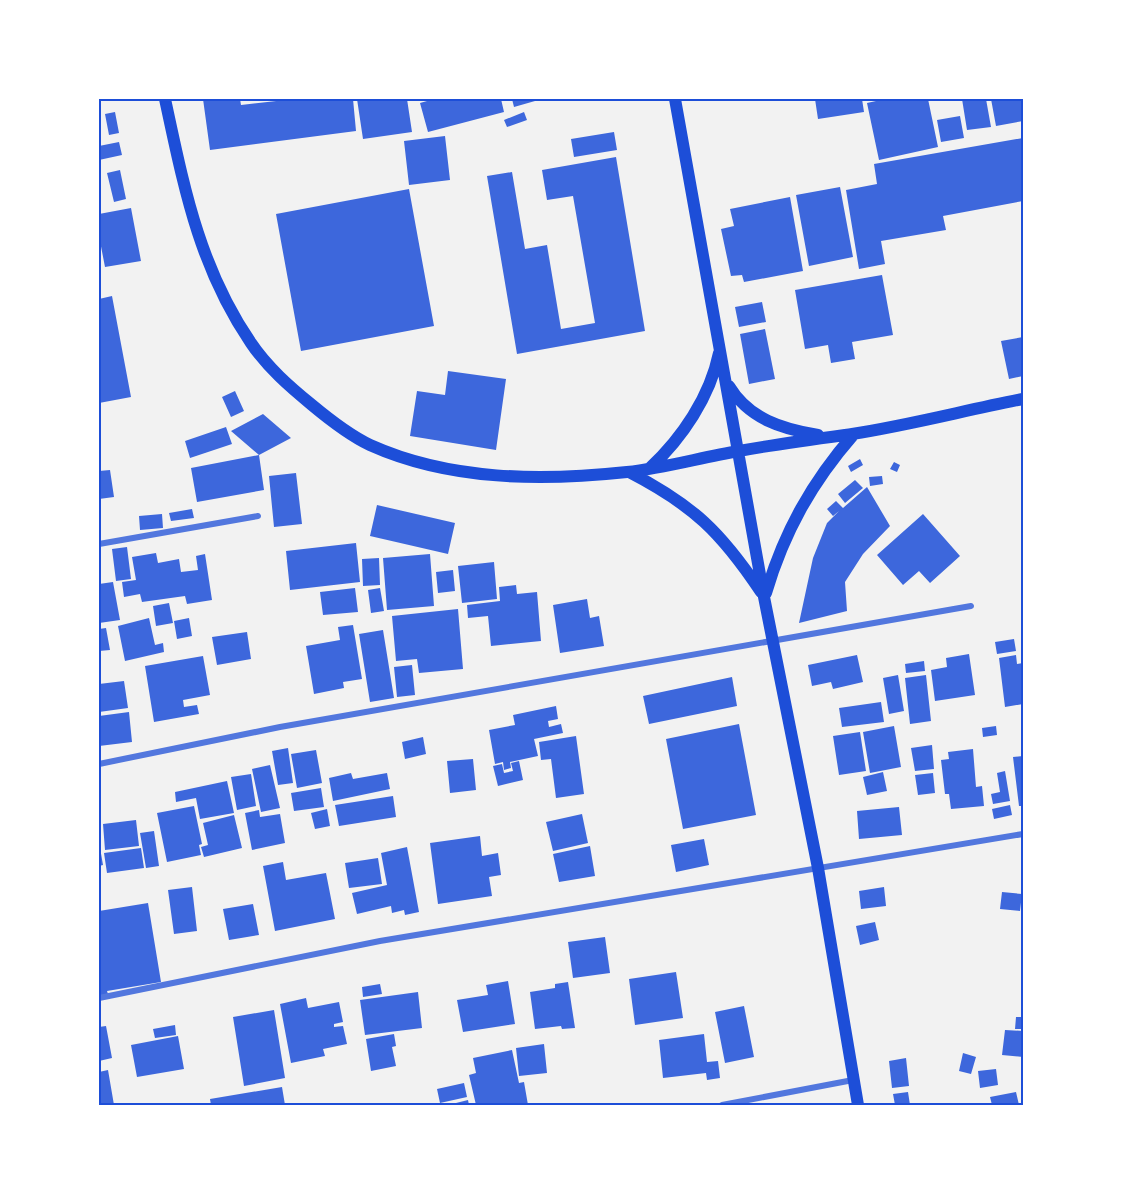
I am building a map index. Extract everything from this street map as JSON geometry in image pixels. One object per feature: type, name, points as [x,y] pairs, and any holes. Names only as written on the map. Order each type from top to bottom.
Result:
[{"type":"main road","points":[[165,99],[189,210],[209,267],[252,345],[287,385],[334,423],[368,444],[406,459],[445,469],[486,474],[542,477],[629,472],[738,451],[827,436],[854,434],[1023,399]]},
{"type":"main road","points":[[675,99],[764,597],[818,868],[858,1105]]},
{"type":"main road","points":[[649,468],[673,444],[693,414],[710,383],[720,346]]},
{"type":"main road","points":[[726,380],[749,410],[764,420],[827,436]]},
{"type":"main road","points":[[764,597],[778,554],[803,501],[818,477],[854,434]]},
{"type":"main road","points":[[629,472],[690,509],[716,532],[733,550],[764,597]]},
{"type":"street","points":[[99,544],[258,516]]},
{"type":"street","points":[[99,764],[280,727],[971,606]]},
{"type":"street","points":[[99,998],[380,941],[1023,834]]},
{"type":"street","points":[[722,1105],[853,1080]]},
{"type":"building","points":[[203,99],[240,99],[241,105],[294,99],[353,99],[356,131],[210,150]]},
{"type":"building","points":[[357,99],[407,99],[412,132],[363,139]]},
{"type":"building","points":[[434,99],[501,99],[504,112],[428,132],[420,103]]},
{"type":"building","points":[[512,99],[535,99],[535,101],[514,107]]},
{"type":"building","points":[[815,99],[862,99],[864,112],[818,119]]},
{"type":"building","points":[[885,99],[928,99],[938,147],[879,160],[867,103]]},
{"type":"building","points":[[962,99],[986,99],[991,127],[967,130]]},
{"type":"building","points":[[991,99],[1023,99],[1023,121],[996,126]]},
{"type":"building","points":[[115,112],[119,133],[109,135],[105,114]]},
{"type":"building","points":[[524,112],[527,120],[507,127],[504,120]]},
{"type":"building","points":[[960,116],[964,138],[941,142],[937,120]]},
{"type":"building","points":[[614,132],[617,150],[574,157],[571,139]]},
{"type":"building","points":[[445,136],[450,180],[409,185],[404,141]]},
{"type":"building","points":[[1023,138],[1023,201],[943,216],[946,230],[881,241],[885,264],[859,269],[846,190],[877,184],[874,164]]},
{"type":"building","points":[[119,142],[122,155],[99,160],[99,146]]},
{"type":"building","points":[[616,157],[645,331],[517,354],[487,176],[512,172],[525,249],[547,245],[561,329],[595,323],[573,196],[547,200],[542,170]]},
{"type":"building","points":[[120,170],[126,199],[114,202],[107,173]]},
{"type":"building","points":[[840,187],[853,257],[809,266],[796,195]]},
{"type":"building","points":[[409,189],[434,326],[301,351],[276,214]]},
{"type":"building","points":[[790,197],[803,271],[744,282],[742,275],[731,276],[721,229],[734,226],[730,209]]},
{"type":"building","points":[[131,208],[141,261],[105,267],[99,236],[99,214]]},
{"type":"building","points":[[882,275],[893,335],[852,342],[855,359],[831,363],[828,345],[805,349],[795,290]]},
{"type":"building","points":[[112,296],[131,397],[99,403],[99,299]]},
{"type":"building","points":[[762,302],[766,322],[739,327],[735,307]]},
{"type":"building","points":[[765,329],[775,379],[749,384],[740,334]]},
{"type":"building","points":[[1023,337],[1023,376],[1009,379],[1001,341]]},
{"type":"building","points":[[448,371],[506,379],[496,450],[410,436],[417,391],[445,395]]},
{"type":"building","points":[[235,391],[244,411],[231,417],[222,397]]},
{"type":"building","points":[[263,414],[291,438],[259,455],[231,431]]},
{"type":"building","points":[[226,427],[232,444],[190,458],[185,441]]},
{"type":"building","points":[[259,455],[264,490],[197,502],[191,468]]},
{"type":"building","points":[[860,459],[863,465],[851,472],[848,466]]},
{"type":"building","points":[[894,462],[900,465],[897,472],[890,469]]},
{"type":"building","points":[[110,470],[114,497],[99,499],[99,471]]},
{"type":"building","points":[[296,473],[302,524],[274,527],[269,476]]},
{"type":"building","points":[[882,476],[883,484],[870,486],[869,477]]},
{"type":"building","points":[[855,480],[863,488],[845,503],[838,494]]},
{"type":"building","points":[[867,487],[890,526],[863,554],[845,582],[847,611],[799,623],[813,558],[827,523],[839,511],[833,516],[827,509],[836,501],[843,508]]},
{"type":"building","points":[[377,505],[455,523],[448,554],[370,536]]},
{"type":"building","points":[[192,509],[194,518],[171,521],[169,513]]},
{"type":"building","points":[[162,514],[163,528],[140,530],[139,516]]},
{"type":"building","points":[[923,514],[960,556],[930,583],[919,571],[903,585],[877,555]]},
{"type":"building","points":[[356,543],[360,582],[290,590],[286,551]]},
{"type":"building","points":[[127,547],[131,579],[116,581],[112,549]]},
{"type":"building","points":[[156,553],[158,563],[179,559],[181,572],[198,570],[196,556],[205,554],[212,600],[187,604],[185,596],[142,602],[140,594],[124,597],[122,582],[136,580],[132,557]]},
{"type":"building","points":[[430,554],[434,606],[387,610],[383,558]]},
{"type":"building","points":[[379,558],[380,585],[363,586],[362,559]]},
{"type":"building","points":[[494,562],[497,599],[462,603],[458,566]]},
{"type":"building","points":[[453,570],[455,591],[438,593],[436,572]]},
{"type":"building","points":[[113,582],[120,620],[99,623],[99,584]]},
{"type":"building","points":[[516,585],[517,594],[537,592],[541,641],[491,646],[488,616],[468,618],[467,605],[500,601],[499,587]]},
{"type":"building","points":[[355,588],[358,612],[323,615],[320,592]]},
{"type":"building","points":[[380,588],[384,611],[371,613],[368,590]]},
{"type":"building","points":[[587,599],[590,618],[599,616],[604,646],[560,653],[553,605]]},
{"type":"building","points":[[169,603],[173,623],[156,626],[153,606]]},
{"type":"building","points":[[458,609],[463,669],[419,673],[417,659],[396,661],[392,616]]},
{"type":"building","points":[[149,618],[155,645],[163,643],[164,652],[125,661],[118,626]]},
{"type":"building","points":[[189,618],[192,636],[177,639],[174,621]]},
{"type":"building","points":[[353,625],[362,679],[343,682],[344,688],[314,694],[306,646],[340,640],[338,627]]},
{"type":"building","points":[[106,628],[110,650],[99,651],[99,629]]},
{"type":"building","points":[[383,630],[394,698],[370,702],[359,634]]},
{"type":"building","points":[[247,632],[251,659],[217,665],[212,637]]},
{"type":"building","points":[[1014,639],[1016,651],[997,654],[995,642]]},
{"type":"building","points":[[969,654],[975,695],[935,701],[931,670],[947,667],[946,658]]},
{"type":"building","points":[[857,655],[863,682],[833,689],[831,682],[812,686],[808,665]]},
{"type":"building","points":[[1016,655],[1017,664],[1023,663],[1023,704],[1005,707],[999,658]]},
{"type":"building","points":[[203,656],[210,695],[183,700],[184,707],[197,705],[199,714],[154,722],[145,666]]},
{"type":"building","points":[[924,661],[925,671],[906,673],[905,664]]},
{"type":"building","points":[[412,665],[415,695],[397,697],[394,667]]},
{"type":"building","points":[[898,675],[904,711],[889,714],[883,678]]},
{"type":"building","points":[[926,675],[931,721],[910,724],[905,678]]},
{"type":"building","points":[[732,677],[737,706],[649,724],[643,696]]},
{"type":"building","points":[[124,681],[128,708],[99,712],[99,684]]},
{"type":"building","points":[[881,702],[884,722],[842,727],[839,708]]},
{"type":"building","points":[[556,706],[558,719],[548,721],[549,727],[561,724],[563,733],[534,739],[538,756],[510,762],[511,768],[504,770],[503,762],[495,764],[489,730],[515,725],[513,715]]},
{"type":"building","points":[[129,712],[132,742],[99,746],[99,716]]},
{"type":"building","points":[[739,724],[756,815],[683,829],[666,739]]},
{"type":"building","points":[[894,726],[901,767],[870,773],[863,732]]},
{"type":"building","points":[[996,726],[997,735],[983,737],[982,728]]},
{"type":"building","points":[[860,732],[866,771],[839,775],[833,736]]},
{"type":"building","points":[[576,736],[584,794],[556,798],[551,759],[541,760],[539,742]]},
{"type":"building","points":[[423,737],[426,754],[405,759],[402,742]]},
{"type":"building","points":[[932,745],[934,769],[915,771],[911,748]]},
{"type":"building","points":[[288,748],[293,783],[278,785],[272,751]]},
{"type":"building","points":[[973,749],[976,787],[982,786],[984,806],[951,809],[949,794],[945,794],[941,760],[949,759],[948,752]]},
{"type":"building","points":[[316,750],[322,783],[297,788],[291,754]]},
{"type":"building","points":[[1023,756],[1023,806],[1019,806],[1013,757]]},
{"type":"building","points":[[473,759],[476,790],[450,793],[447,761]]},
{"type":"building","points":[[519,761],[523,780],[498,786],[493,766],[502,764],[504,773],[513,771],[511,763]]},
{"type":"building","points":[[270,765],[280,808],[261,812],[252,769]]},
{"type":"building","points":[[1005,771],[1010,801],[993,804],[991,794],[1000,792],[997,773]]},
{"type":"building","points":[[883,772],[887,791],[867,795],[863,777]]},
{"type":"building","points":[[351,773],[353,779],[387,773],[390,789],[333,801],[329,778]]},
{"type":"building","points":[[933,773],[935,793],[918,795],[915,775]]},
{"type":"building","points":[[251,774],[256,806],[237,810],[231,777]]},
{"type":"building","points":[[227,781],[234,813],[200,819],[196,798],[176,802],[175,792]]},
{"type":"building","points":[[321,788],[324,807],[294,811],[291,793]]},
{"type":"building","points":[[393,796],[396,817],[339,826],[335,805]]},
{"type":"building","points":[[1010,805],[1012,815],[994,819],[992,809]]},
{"type":"building","points":[[194,806],[202,844],[199,845],[201,855],[167,862],[157,813]]},
{"type":"building","points":[[899,807],[902,835],[859,839],[857,811]]},
{"type":"building","points":[[327,809],[330,826],[315,829],[311,813]]},
{"type":"building","points":[[259,810],[260,817],[280,814],[285,843],[252,850],[245,813]]},
{"type":"building","points":[[582,814],[588,843],[553,851],[546,822]]},
{"type":"building","points":[[234,815],[242,848],[204,857],[201,847],[208,845],[203,823]]},
{"type":"building","points":[[136,820],[139,846],[105,850],[103,824]]},
{"type":"building","points":[[154,831],[159,866],[146,868],[140,833]]},
{"type":"building","points":[[480,836],[482,856],[498,853],[501,875],[489,877],[492,896],[438,904],[430,843]]},
{"type":"building","points":[[704,839],[709,865],[676,872],[671,845]]},
{"type":"building","points":[[99,842],[103,865],[99,866]]},
{"type":"building","points":[[590,846],[595,876],[559,882],[553,854]]},
{"type":"building","points":[[407,847],[419,912],[405,915],[404,910],[392,913],[391,906],[357,914],[352,893],[387,885],[381,853]]},
{"type":"building","points":[[141,848],[144,868],[107,873],[104,853]]},
{"type":"building","points":[[378,858],[382,884],[349,888],[345,863]]},
{"type":"building","points":[[283,862],[286,880],[326,873],[335,919],[275,931],[263,866]]},
{"type":"building","points":[[192,887],[197,931],[174,934],[168,890]]},
{"type":"building","points":[[884,887],[886,906],[861,909],[859,891]]},
{"type":"building","points":[[1002,892],[1022,894],[1020,911],[1000,909]]},
{"type":"building","points":[[148,903],[161,982],[107,991],[108,994],[99,996],[99,911]]},
{"type":"building","points":[[253,904],[259,935],[229,940],[223,909]]},
{"type":"building","points":[[875,922],[879,940],[860,945],[856,926]]},
{"type":"building","points":[[605,937],[610,973],[573,978],[568,942]]},
{"type":"building","points":[[676,972],[683,1018],[635,1025],[629,979]]},
{"type":"building","points":[[508,981],[515,1024],[463,1032],[457,1000],[488,995],[486,985]]},
{"type":"building","points":[[568,982],[575,1028],[562,1029],[561,1026],[535,1029],[530,992],[555,988],[555,984]]},
{"type":"building","points":[[380,984],[382,994],[363,997],[362,987]]},
{"type":"building","points":[[418,992],[422,1028],[365,1035],[360,1000]]},
{"type":"building","points":[[306,998],[308,1008],[339,1002],[343,1022],[334,1024],[334,1027],[343,1026],[347,1044],[323,1049],[325,1056],[291,1063],[280,1004]]},
{"type":"building","points":[[744,1006],[754,1057],[725,1063],[715,1012]]},
{"type":"building","points":[[274,1010],[285,1078],[244,1086],[233,1017]]},
{"type":"building","points":[[1016,1017],[1023,1017],[1023,1029],[1015,1029]]},
{"type":"building","points":[[175,1025],[176,1035],[155,1038],[153,1029]]},
{"type":"building","points":[[106,1026],[112,1058],[99,1061],[99,1027]]},
{"type":"building","points":[[1005,1030],[1023,1031],[1023,1057],[1002,1055]]},
{"type":"building","points":[[394,1034],[396,1046],[392,1047],[396,1066],[371,1071],[366,1039]]},
{"type":"building","points":[[704,1034],[707,1062],[718,1061],[720,1078],[707,1080],[706,1073],[663,1078],[659,1040]]},
{"type":"building","points":[[178,1036],[184,1069],[137,1077],[131,1045]]},
{"type":"building","points":[[544,1044],[547,1073],[519,1076],[516,1048]]},
{"type":"building","points":[[512,1050],[519,1083],[524,1082],[528,1105],[476,1105],[469,1075],[476,1073],[473,1058]]},
{"type":"building","points":[[963,1053],[976,1057],[971,1074],[959,1071]]},
{"type":"building","points":[[906,1058],[909,1086],[892,1088],[889,1061]]},
{"type":"building","points":[[996,1069],[998,1085],[980,1088],[978,1071]]},
{"type":"building","points":[[108,1070],[114,1105],[99,1105],[99,1072]]},
{"type":"building","points":[[464,1083],[467,1097],[440,1103],[437,1089]]},
{"type":"building","points":[[282,1087],[285,1105],[211,1105],[210,1099]]},
{"type":"building","points":[[908,1092],[910,1105],[895,1105],[893,1094]]},
{"type":"building","points":[[1016,1092],[1019,1105],[992,1105],[990,1097]]},
{"type":"building","points":[[468,1100],[469,1105],[452,1105],[452,1104]]}]
